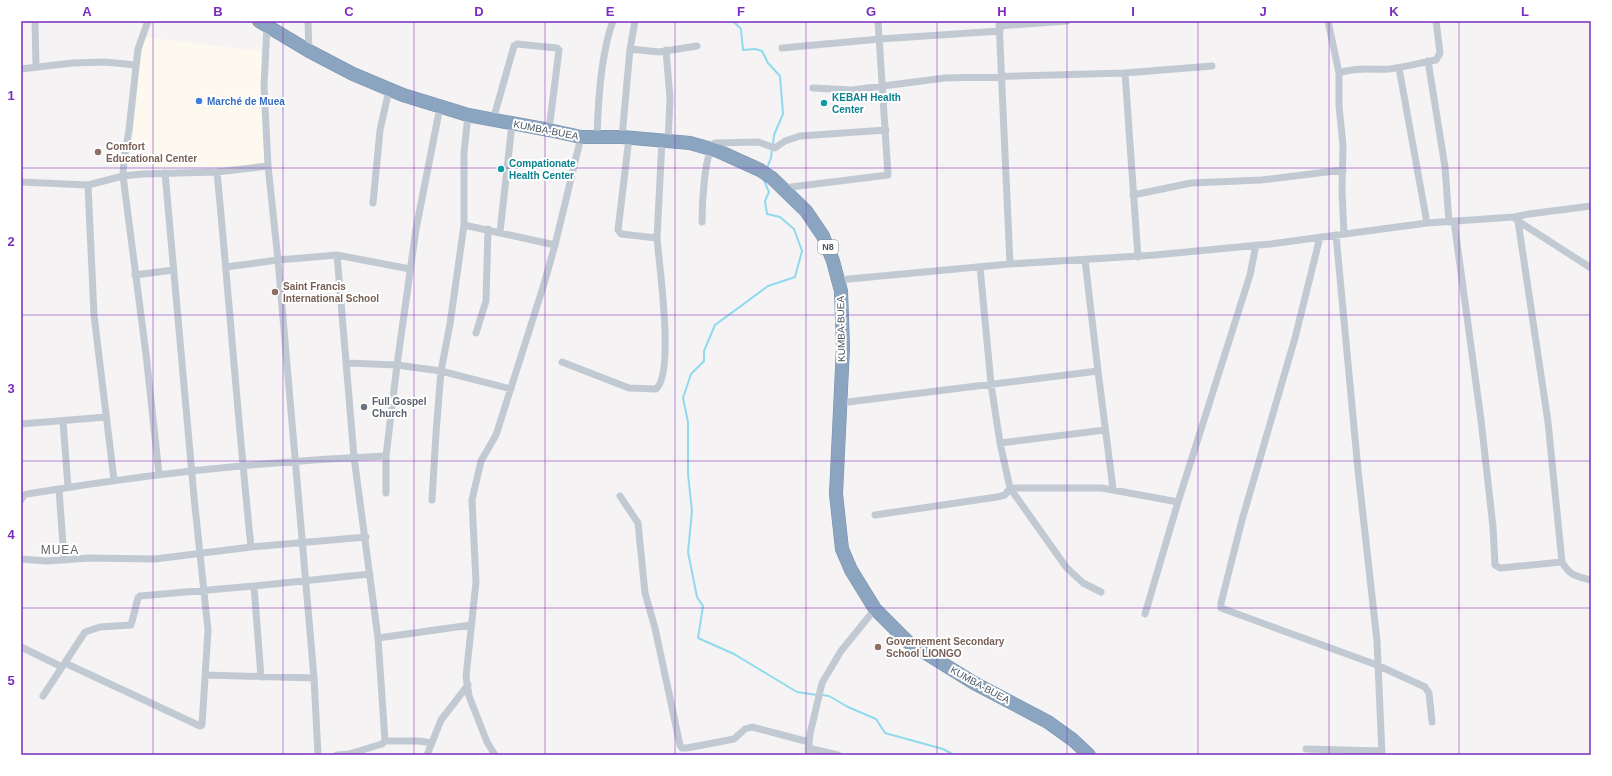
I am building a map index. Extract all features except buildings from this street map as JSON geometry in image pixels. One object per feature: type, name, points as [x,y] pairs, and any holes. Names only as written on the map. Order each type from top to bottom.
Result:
[{"type":"highway","name":"KUMBA-BUEA","points":[[263,24],[309,51],[353,74],[403,96],[468,115],[581,137],[625,137],[690,143],[711,148],[760,170],[772,178],[806,211],[823,236],[833,261],[838,280],[841,297],[843,340],[836,480],[838,521],[842,549],[851,570],[875,609],[908,642],[974,683],[1048,722],[1073,740],[1089,755]]},
{"type":"street","points":[[35,21],[36,67]]},
{"type":"street","points":[[148,21],[138,49],[123,176],[146,354],[159,474]]},
{"type":"street","points":[[308,21],[309,51]]},
{"type":"street","points":[[597,136],[600,92],[609,33],[613,21]]},
{"type":"street","points":[[635,21],[630,49],[618,232],[657,238]]},
{"type":"street","points":[[782,188],[887,176],[886,130],[878,21]]},
{"type":"street","points":[[782,48],[999,26],[1067,21]]},
{"type":"street","points":[[1328,21],[1339,73],[1339,106],[1343,145],[1342,191],[1344,234]]},
{"type":"street","points":[[1339,73],[1350,69],[1368,70],[1399,68],[1436,60],[1440,53],[1436,21]]},
{"type":"street","points":[[263,24],[264,91],[268,166],[278,260],[314,678],[318,755]]},
{"type":"street","points":[[999,26],[1010,264]]},
{"type":"street","points":[[493,120],[514,46],[517,44],[556,48],[558,50],[549,130]]},
{"type":"street","points":[[630,49],[659,52],[697,46]]},
{"type":"street","points":[[562,362],[629,388],[656,389],[660,386],[663,379],[666,336],[657,238],[670,99],[666,50]]},
{"type":"street","points":[[1428,61],[1445,167],[1481,420],[1493,527],[1495,565],[1496,567],[1500,568],[1562,562]]},
{"type":"street","points":[[21,70],[72,63],[105,62],[136,65]]},
{"type":"street","points":[[813,88],[852,90],[945,78],[1125,73],[1212,66]]},
{"type":"street","points":[[1399,68],[1426,223]]},
{"type":"street","points":[[1125,73],[1138,256]]},
{"type":"street","points":[[372,203],[380,130],[388,90]]},
{"type":"street","points":[[386,493],[386,456],[396,365],[416,229],[440,107]]},
{"type":"street","points":[[432,500],[441,371],[450,324],[464,225],[464,153],[468,115]]},
{"type":"street","points":[[500,232],[512,124]]},
{"type":"street","points":[[702,222],[703,195],[711,148],[715,143],[758,142],[775,148],[785,141],[800,136],[886,130]]},
{"type":"street","points":[[495,755],[484,736],[469,696],[466,671],[476,576],[472,500],[481,461],[496,436],[555,245],[581,137]]},
{"type":"street","points":[[21,182],[88,185],[123,176],[165,173],[217,172],[268,166]]},
{"type":"street","points":[[1133,195],[1191,183],[1261,180],[1342,170]]},
{"type":"street","points":[[217,172],[251,547]]},
{"type":"street","points":[[21,647],[200,726],[202,725],[208,630],[191,470],[165,173]]},
{"type":"street","points":[[88,185],[94,315],[114,480]]},
{"type":"street","points":[[838,280],[1010,264],[1138,256],[1256,245],[1426,223],[1516,219],[1529,214],[1591,206]]},
{"type":"street","points":[[1516,219],[1591,268]]},
{"type":"street","points":[[1516,219],[1548,422],[1562,562],[1568,571],[1575,576],[1591,580]]},
{"type":"street","points":[[464,225],[555,245]]},
{"type":"street","points":[[476,333],[486,301],[488,230]]},
{"type":"street","points":[[1306,749],[1382,753],[1377,641],[1358,470],[1336,235]]},
{"type":"street","points":[[1320,237],[1292,346],[1242,520],[1221,608],[1377,665],[1425,687],[1429,693],[1432,722]]},
{"type":"street","points":[[1145,614],[1178,502],[1250,274],[1256,245]]},
{"type":"street","points":[[226,267],[337,254],[410,269]]},
{"type":"street","points":[[337,254],[354,457],[366,538],[378,638],[385,741]]},
{"type":"street","points":[[1085,260],[1114,489]]},
{"type":"street","points":[[980,267],[991,384],[1000,443],[1010,488],[1066,568],[1083,582],[1101,592]]},
{"type":"street","points":[[135,275],[173,270]]},
{"type":"street","points":[[346,363],[396,365],[441,371],[511,389]]},
{"type":"street","points":[[840,403],[1098,371]]},
{"type":"street","points":[[21,424],[106,417]]},
{"type":"street","points":[[63,421],[68,487]]},
{"type":"street","points":[[1000,443],[1106,430]]},
{"type":"street","points":[[21,500],[24,495],[27,494],[114,480],[191,470],[295,460],[386,456]]},
{"type":"street","points":[[1010,488],[1114,489],[1178,502]]},
{"type":"street","points":[[875,515],[997,497],[1005,495],[1010,488]]},
{"type":"street","points":[[59,489],[64,560]]},
{"type":"street","points":[[620,496],[638,523],[645,593],[658,640],[680,745],[682,748],[734,738],[744,729],[752,727],[808,748],[838,755]]},
{"type":"street","points":[[21,559],[46,561],[90,558],[155,558],[251,547],[366,538]]},
{"type":"street","points":[[43,696],[87,631],[100,627],[131,625],[138,598],[140,596],[370,574]]},
{"type":"street","points":[[254,586],[261,677]]},
{"type":"street","points":[[808,748],[822,683],[841,651],[875,609]]},
{"type":"street","points":[[378,638],[471,625]]},
{"type":"street","points":[[206,675],[314,678]]},
{"type":"street","points":[[427,755],[441,720],[468,685]]},
{"type":"street","points":[[337,755],[349,754],[382,744],[385,741],[419,741],[432,743]]},
{"type":"shaded area","name":"Marché de Muea","points":[[145,37],[261,51],[266,164],[151,169],[147,146],[132,144],[139,68]]},
{"type":"waterway","points":[[733,21],[741,29],[743,50],[755,49],[762,51],[768,63],[780,76],[783,114],[774,135],[773,145]]},
{"type":"waterway","points":[[767,168],[771,158],[772,149]]},
{"type":"waterway","points":[[763,178],[769,192],[765,201],[767,214],[780,217],[794,229],[802,251],[795,277],[768,286],[715,325],[704,351],[704,361],[691,374],[683,398],[688,422],[688,474],[692,511],[688,552],[697,597],[703,606],[698,638],[734,654],[797,692],[817,695]]},
{"type":"waterway","points":[[822,695],[829,696],[848,707],[876,719],[885,733],[943,749],[954,755]]},
{"type":"place","name":"Marché de Muea","points":[[199,101]]},
{"type":"place","name":"KEBAH Health Center","points":[[824,103]]},
{"type":"place","name":"Comfort Educational Center","points":[[98,152]]},
{"type":"place","name":"Compationate Health Center","points":[[501,169]]},
{"type":"place","name":"Saint Francis International School","points":[[275,292]]},
{"type":"place","name":"Full Gospel Church","points":[[364,407]]},
{"type":"place","name":"Governement Secondary School LIONGO","points":[[878,647]]},
{"type":"district","name":"MUEA","points":[[60,550]]}]
